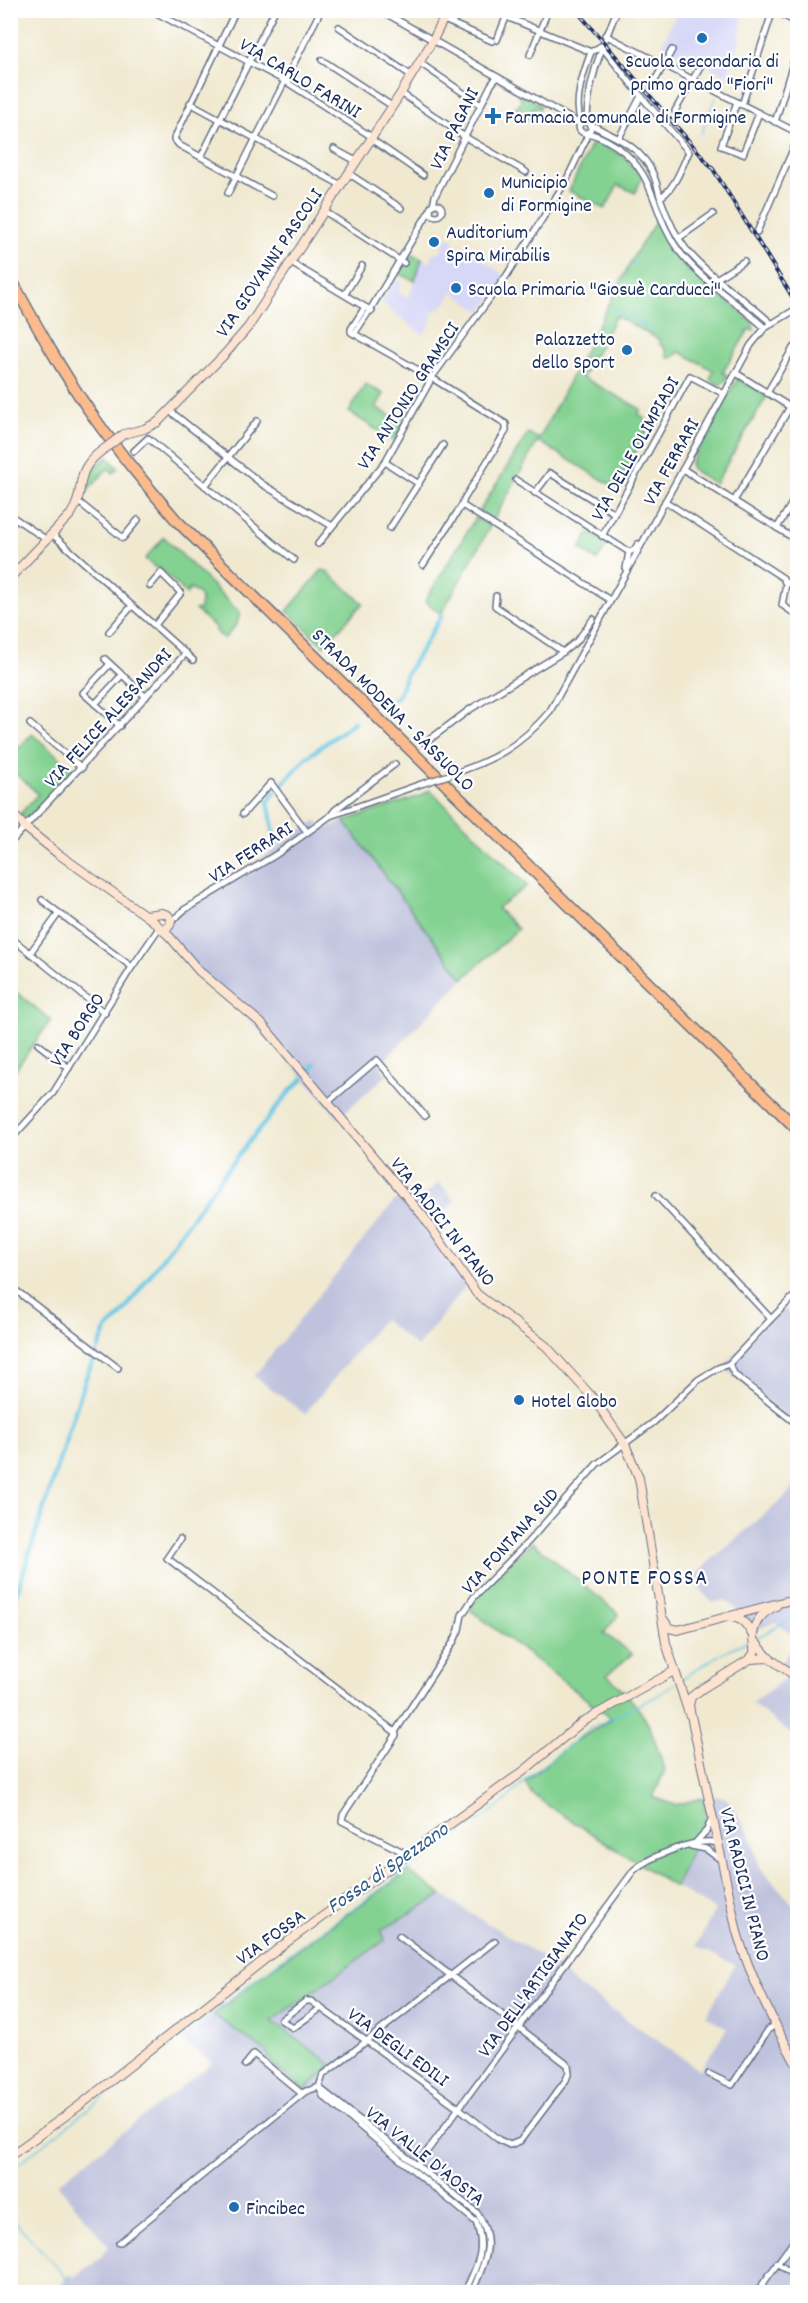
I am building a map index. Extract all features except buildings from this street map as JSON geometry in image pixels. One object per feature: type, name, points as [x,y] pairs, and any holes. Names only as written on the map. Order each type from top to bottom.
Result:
[{"type":"highway","name":"STRADA MODENA - SASSUOLO","points":[[10,277],[44,341],[94,417],[177,521],[798,1130]]},
{"type":"highway","name":"STRADA MODENA - SASSUOLO","points":[[10,292],[45,354],[88,420],[118,461],[172,525],[798,1139]]},
{"type":"street","name":"VIA CARLO FARINI","points":[[151,10],[285,81],[423,175]]},
{"type":"street","points":[[236,10],[174,139],[179,145],[272,196]]},
{"type":"street","points":[[201,156],[275,10]]},
{"type":"street","points":[[228,193],[321,10]]},
{"type":"street","points":[[380,10],[564,115],[619,138],[643,158],[655,180],[679,238],[694,258],[716,279],[772,324]]},
{"type":"street","name":"VIA GIOVANNI PASCOLI","points":[[10,578],[71,514],[77,504],[82,473],[89,462],[124,434],[152,426],[170,411],[241,336],[401,93],[448,10]]},
{"type":"street","points":[[490,10],[591,52],[601,46],[689,152],[678,175],[666,194],[661,197]]},
{"type":"street","points":[[444,20],[495,40],[509,10]]},
{"type":"street","points":[[530,55],[549,10]]},
{"type":"street","name":"VIA ANTONIO GRAMSCI","points":[[586,133],[579,130],[584,123],[590,83],[601,46],[617,10]]},
{"type":"street","points":[[759,113],[743,154],[721,146],[740,104],[773,10],[798,24]]},
{"type":"street","points":[[339,27],[411,76]]},
{"type":"street","points":[[606,35],[798,133]]},
{"type":"street","points":[[775,122],[798,47]]},
{"type":"street","points":[[652,86],[672,50]]},
{"type":"street","name":"VIA ANTONIO GRAMSCI","points":[[318,544],[385,462],[432,378],[507,275],[560,190],[587,137],[586,133],[590,129],[578,115],[578,104],[581,80],[591,52]]},
{"type":"street","points":[[322,60],[392,106]]},
{"type":"street","points":[[420,63],[481,105]]},
{"type":"street","points":[[675,111],[700,65]]},
{"type":"street","name":"VIA PAGANI","points":[[402,262],[424,221],[434,208],[435,196],[497,77]]},
{"type":"street","points":[[401,93],[465,137],[526,172]]},
{"type":"street","points":[[619,138],[641,96]]},
{"type":"street","points":[[190,103],[341,185]]},
{"type":"street","points":[[564,115],[572,112],[578,104]]},
{"type":"street","points":[[586,133],[596,135],[614,145],[637,163],[649,183],[660,214],[679,250],[703,276],[765,328]]},
{"type":"street","points":[[757,232],[798,138]]},
{"type":"street","points":[[334,149],[356,161]]},
{"type":"street","points":[[348,173],[401,208]]},
{"type":"street","points":[[324,211],[402,262],[369,310],[351,329],[354,334],[432,378],[504,422],[506,426],[506,431],[464,499],[465,507],[423,565]]},
{"type":"street","points":[[679,238],[713,214]]},
{"type":"street","points":[[716,279],[744,261]]},
{"type":"street","points":[[291,263],[369,310]]},
{"type":"street","points":[[345,294],[362,266]]},
{"type":"street","name":"VIA FERRARI","points":[[330,816],[498,756],[536,728],[562,692],[610,600],[756,338],[765,328],[798,308]]},
{"type":"street","points":[[767,393],[793,348]]},
{"type":"street","points":[[736,373],[798,412]]},
{"type":"street","name":"VIA DELLE OLIMPIADI","points":[[602,536],[690,376],[724,394]]},
{"type":"street","points":[[734,501],[790,407]]},
{"type":"street","points":[[170,411],[262,484],[332,526]]},
{"type":"street","points":[[205,486],[257,421]]},
{"type":"street","points":[[134,451],[148,438],[294,560]]},
{"type":"street","points":[[390,528],[443,445]]},
{"type":"street","points":[[385,462],[419,484]]},
{"type":"street","points":[[683,469],[798,542]]},
{"type":"street","points":[[535,493],[549,473],[614,513]]},
{"type":"street","points":[[516,480],[629,552]]},
{"type":"street","points":[[777,528],[798,493]]},
{"type":"street","points":[[665,501],[785,582],[798,587]]},
{"type":"street","points":[[77,504],[84,505],[123,538],[138,520]]},
{"type":"street","points":[[465,507],[610,600]]},
{"type":"street","points":[[10,515],[49,537],[155,625],[193,660]]},
{"type":"street","points":[[626,572],[629,552],[644,539]]},
{"type":"street","points":[[150,586],[161,573],[181,593],[155,625]]},
{"type":"street","points":[[785,582],[782,605],[798,616]]},
{"type":"street","points":[[496,596],[495,606],[563,652]]},
{"type":"street","points":[[109,632],[132,606]]},
{"type":"street","points":[[425,743],[469,710],[563,652],[577,641],[593,619]]},
{"type":"street","points":[[577,641],[587,645]]},
{"type":"street","name":"VIA FELICE ALESSANDRI","points":[[10,843],[82,768],[186,653]]},
{"type":"street","points":[[120,726],[83,693],[107,662],[146,697]]},
{"type":"street","points":[[95,704],[122,675]]},
{"type":"street","points":[[30,724],[82,768]]},
{"type":"street","name":"VIA FERRARI","points":[[170,924],[184,910],[277,854],[330,816],[395,764]]},
{"type":"street","points":[[243,814],[271,783],[307,832]]},
{"type":"street","name":"VIA RADICI IN PIANO","points":[[10,811],[26,828],[57,853],[146,915],[174,941],[199,971],[262,1024],[423,1216],[477,1294],[546,1346],[593,1398],[625,1444],[639,1478],[668,1649],[689,1714],[744,1957],[775,2025],[798,2067]]},
{"type":"street","points":[[42,900],[132,967]]},
{"type":"street","name":"VIA FERRARI","points":[[163,914],[184,910]]},
{"type":"street","points":[[30,953],[59,913]]},
{"type":"street","points":[[146,915],[163,914]]},
{"type":"street","points":[[163,914],[155,920],[159,928],[166,929],[170,924]]},
{"type":"street","name":"VIA RADICI IN PIANO","points":[[163,914],[169,916],[174,941]]},
{"type":"street","name":"VIA BORGO","points":[[10,1140],[53,1093],[159,928]]},
{"type":"street","points":[[10,937],[105,1013]]},
{"type":"street","points":[[10,947],[16,941]]},
{"type":"street","points":[[38,1044],[69,1068]]},
{"type":"street","points":[[328,1102],[377,1060],[425,1116]]},
{"type":"street","points":[[656,1195],[771,1319]]},
{"type":"street","points":[[10,1286],[118,1368]]},
{"type":"street","points":[[797,1296],[771,1319],[729,1364],[735,1375],[798,1425]]},
{"type":"street","name":"VIA FONTANA SUD","points":[[407,1854],[342,1821],[343,1815],[396,1736],[395,1732],[454,1641],[462,1615],[474,1597],[528,1542],[597,1464],[654,1422],[698,1380],[729,1364]]},
{"type":"street","points":[[180,1539],[167,1558],[395,1732]]},
{"type":"street","points":[[662,1613],[669,1628],[678,1630],[798,1598]]},
{"type":"street","points":[[689,1714],[690,1699],[703,1688],[750,1659],[754,1653],[754,1638],[761,1616],[783,1602]]},
{"type":"street","points":[[729,1617],[743,1621],[769,1658],[798,1678]]},
{"type":"street","points":[[668,1649],[670,1641],[678,1630]]},
{"type":"street","points":[[750,1659],[769,1658]]},
{"type":"street","points":[[679,1682],[690,1691],[703,1688]]},
{"type":"street","name":"VIA FOSSA","points":[[10,2156],[79,2106],[283,1945],[525,1770],[582,1722],[679,1682]]},
{"type":"street","points":[[692,1845],[707,1830],[712,1818]]},
{"type":"street","points":[[706,1850],[717,1843]]},
{"type":"street","name":"VIA DELL'ARTIGIANATO","points":[[417,2165],[634,1870],[644,1861],[659,1854],[692,1845],[717,1843]]},
{"type":"street","name":"VIA DELL'ARTIGIANATO","points":[[692,1845],[706,1850],[721,1860]]},
{"type":"street","points":[[399,1936],[518,2028]]},
{"type":"street","points":[[245,2065],[254,2054],[301,2093],[319,2087],[323,2075],[495,1941]]},
{"type":"street","name":"VIA DEGLI EDILI","points":[[321,2008],[293,2028],[281,2020],[306,2001],[311,2001],[321,2008],[366,2041],[459,2108],[499,2140],[510,2145],[517,2144],[566,2080],[569,2072],[568,2065],[518,2028]]},
{"type":"street","points":[[709,2074],[732,2085],[768,2030],[775,2025]]},
{"type":"street","name":"VIA VALLE D'AOSTA","points":[[319,2087],[477,2213],[488,2237],[487,2253],[472,2292]]},
{"type":"street","name":"VIA VALLE D'AOSTA","points":[[319,2087],[323,2096],[476,2222],[481,2236],[481,2249],[465,2292]]},
{"type":"street","points":[[119,2243],[306,2091]]},
{"type":"street","points":[[757,2292],[798,2235]]},
{"type":"street","points":[[777,2263],[798,2278]]},
{"type":"shaded area","name":"Scuola secondaria di primo grado \"Fiori\"","points":[[677,11],[743,11],[739,44],[727,75],[662,45]]},
{"type":"shaded area","name":"Scuola Primaria \"Giosuè Carducci\"","points":[[446,237],[454,239],[452,249],[456,247],[461,250],[464,246],[507,278],[481,312],[453,292],[444,305],[432,313],[431,324],[423,335],[381,302],[396,279],[402,282],[398,293],[409,297],[422,259],[432,262],[431,254],[441,251]]},
{"type":"shaded area","points":[[317,821],[324,829],[344,821],[463,979],[380,1065],[387,1075],[338,1118],[301,1074],[241,1011],[205,984],[160,936],[162,920],[275,850],[305,827]]},
{"type":"shaded area","points":[[439,1182],[455,1201],[432,1223],[469,1282],[417,1347],[383,1319],[305,1414],[254,1376],[405,1188],[417,1202]]},
{"type":"shaded area","points":[[781,1306],[797,1320],[797,1428],[723,1367]]},
{"type":"shaded area","points":[[797,1482],[797,1639],[775,1622],[757,1630],[726,1600],[713,1603],[692,1580],[702,1568],[785,1497]]},
{"type":"shaded area","points":[[797,1640],[797,1739],[752,1703],[791,1674],[780,1665]]},
{"type":"shaded area","points":[[713,1796],[726,1798],[750,1834],[760,1867],[797,1909],[797,2292],[54,2292],[70,2274],[74,2277],[99,2259],[109,2247],[57,2184],[212,2063],[182,2040],[214,2015],[266,2052],[274,2066],[331,2065],[272,2021],[385,1941],[381,1930],[442,1895],[563,1970],[568,1979],[700,2070],[727,2028],[706,2016],[735,1965],[696,1946],[715,1910],[675,1887],[707,1817],[703,1798]]},
{"type":"green space","points":[[523,94],[541,105],[539,109],[535,107],[530,117],[533,119],[531,121],[513,110],[514,107],[517,108],[522,99],[519,97]]},
{"type":"green space","points":[[593,140],[625,157],[642,178],[635,193],[618,185],[605,209],[569,191]]},
{"type":"green space","points":[[657,219],[674,253],[689,272],[693,271],[750,320],[754,331],[749,329],[723,372],[727,376],[726,380],[719,385],[710,380],[713,370],[680,352],[668,358],[665,349],[659,343],[660,340],[616,316],[594,356],[585,361],[584,375],[580,372],[578,375],[641,409],[639,415],[644,418],[647,426],[645,430],[647,431],[616,488],[538,441],[493,521],[479,512],[528,433],[539,439],[574,372],[577,371],[577,366],[635,254]]},
{"type":"green space","points":[[411,255],[422,259],[415,281],[399,274]]},
{"type":"green space","points":[[739,379],[767,396],[715,484],[693,470],[690,464]]},
{"type":"green space","points":[[365,384],[384,394],[376,407],[404,424],[394,441],[349,412]]},
{"type":"green space","points":[[108,457],[118,468],[113,473],[110,469],[106,470],[86,493],[87,477],[99,463]]},
{"type":"green space","points":[[476,517],[490,527],[441,614],[425,601]]},
{"type":"green space","points":[[590,532],[608,544],[597,560],[580,549]]},
{"type":"green space","points":[[164,537],[240,613],[237,624],[224,639],[215,630],[216,628],[195,610],[200,609],[201,599],[198,593],[189,589],[187,594],[159,568],[157,569],[145,559]]},
{"type":"green space","points":[[322,570],[363,603],[324,646],[287,611]]},
{"type":"green space","points":[[32,734],[75,771],[28,819],[20,814],[38,794],[13,771],[13,754]]},
{"type":"green space","points":[[430,790],[527,886],[497,908],[518,929],[463,979],[344,821],[420,796]]},
{"type":"green space","points":[[11,988],[51,1020],[11,1076]]},
{"type":"green space","points":[[532,1542],[619,1614],[604,1633],[632,1654],[607,1675],[637,1707],[651,1730],[665,1770],[653,1797],[675,1805],[703,1798],[707,1817],[675,1887],[550,1807],[532,1794],[525,1782],[567,1746],[612,1719],[468,1608],[475,1596]]},
{"type":"green space","points":[[408,1871],[442,1895],[381,1930],[385,1940],[272,2021],[332,2065],[305,2090],[274,2066],[266,2052],[214,2015],[254,1981]]},
{"type":"waterway","points":[[701,134],[716,97]]},
{"type":"waterway","points":[[632,262],[639,267]]},
{"type":"waterway","points":[[612,308],[653,330]]},
{"type":"waterway","points":[[575,371],[577,367]]},
{"type":"waterway","points":[[394,699],[398,696],[406,675],[442,615]]},
{"type":"waterway","points":[[279,788],[306,758],[354,722]]},
{"type":"waterway","points":[[275,792],[268,802],[276,845]]},
{"type":"waterway","points":[[310,1071],[315,1063]]},
{"type":"waterway","points":[[98,1349],[107,1328],[119,1318],[225,1172],[290,1091],[303,1079]]},
{"type":"waterway","points":[[10,1614],[85,1380],[96,1354]]},
{"type":"waterway","name":"Fossa di Spezzano","points":[[756,1638],[798,1615]]},
{"type":"waterway","name":"Fossa di Spezzano","points":[[680,1680],[722,1653],[749,1641]]},
{"type":"waterway","name":"Fossa di Spezzano","points":[[10,2170],[290,1953],[502,1804],[533,1773],[591,1728],[657,1696],[676,1683]]},
{"type":"waterway","points":[[10,2216],[71,2285],[81,2292]]},
{"type":"railway","points":[[576,10],[713,169],[798,306]]},
{"type":"place","name":"Scuola secondaria di primo grado \"Fiori\"","points":[[702,38]]},
{"type":"place","name":"Farmacia comunale di Formigine","points":[[493,116]]},
{"type":"place","name":"Municipio di Formigine","points":[[489,193]]},
{"type":"place","name":"Auditorium Spira Mirabilis","points":[[434,242]]},
{"type":"place","name":"Scuola Primaria \"Giosuè Carducci\"","points":[[456,288]]},
{"type":"place","name":"Palazzetto dello Sport","points":[[627,350]]},
{"type":"place","name":"Hotel Globo","points":[[519,1400]]},
{"type":"place","name":"Fincibec","points":[[234,2207]]},
{"type":"district","name":"PONTE FOSSA","points":[[645,1576]]}]
